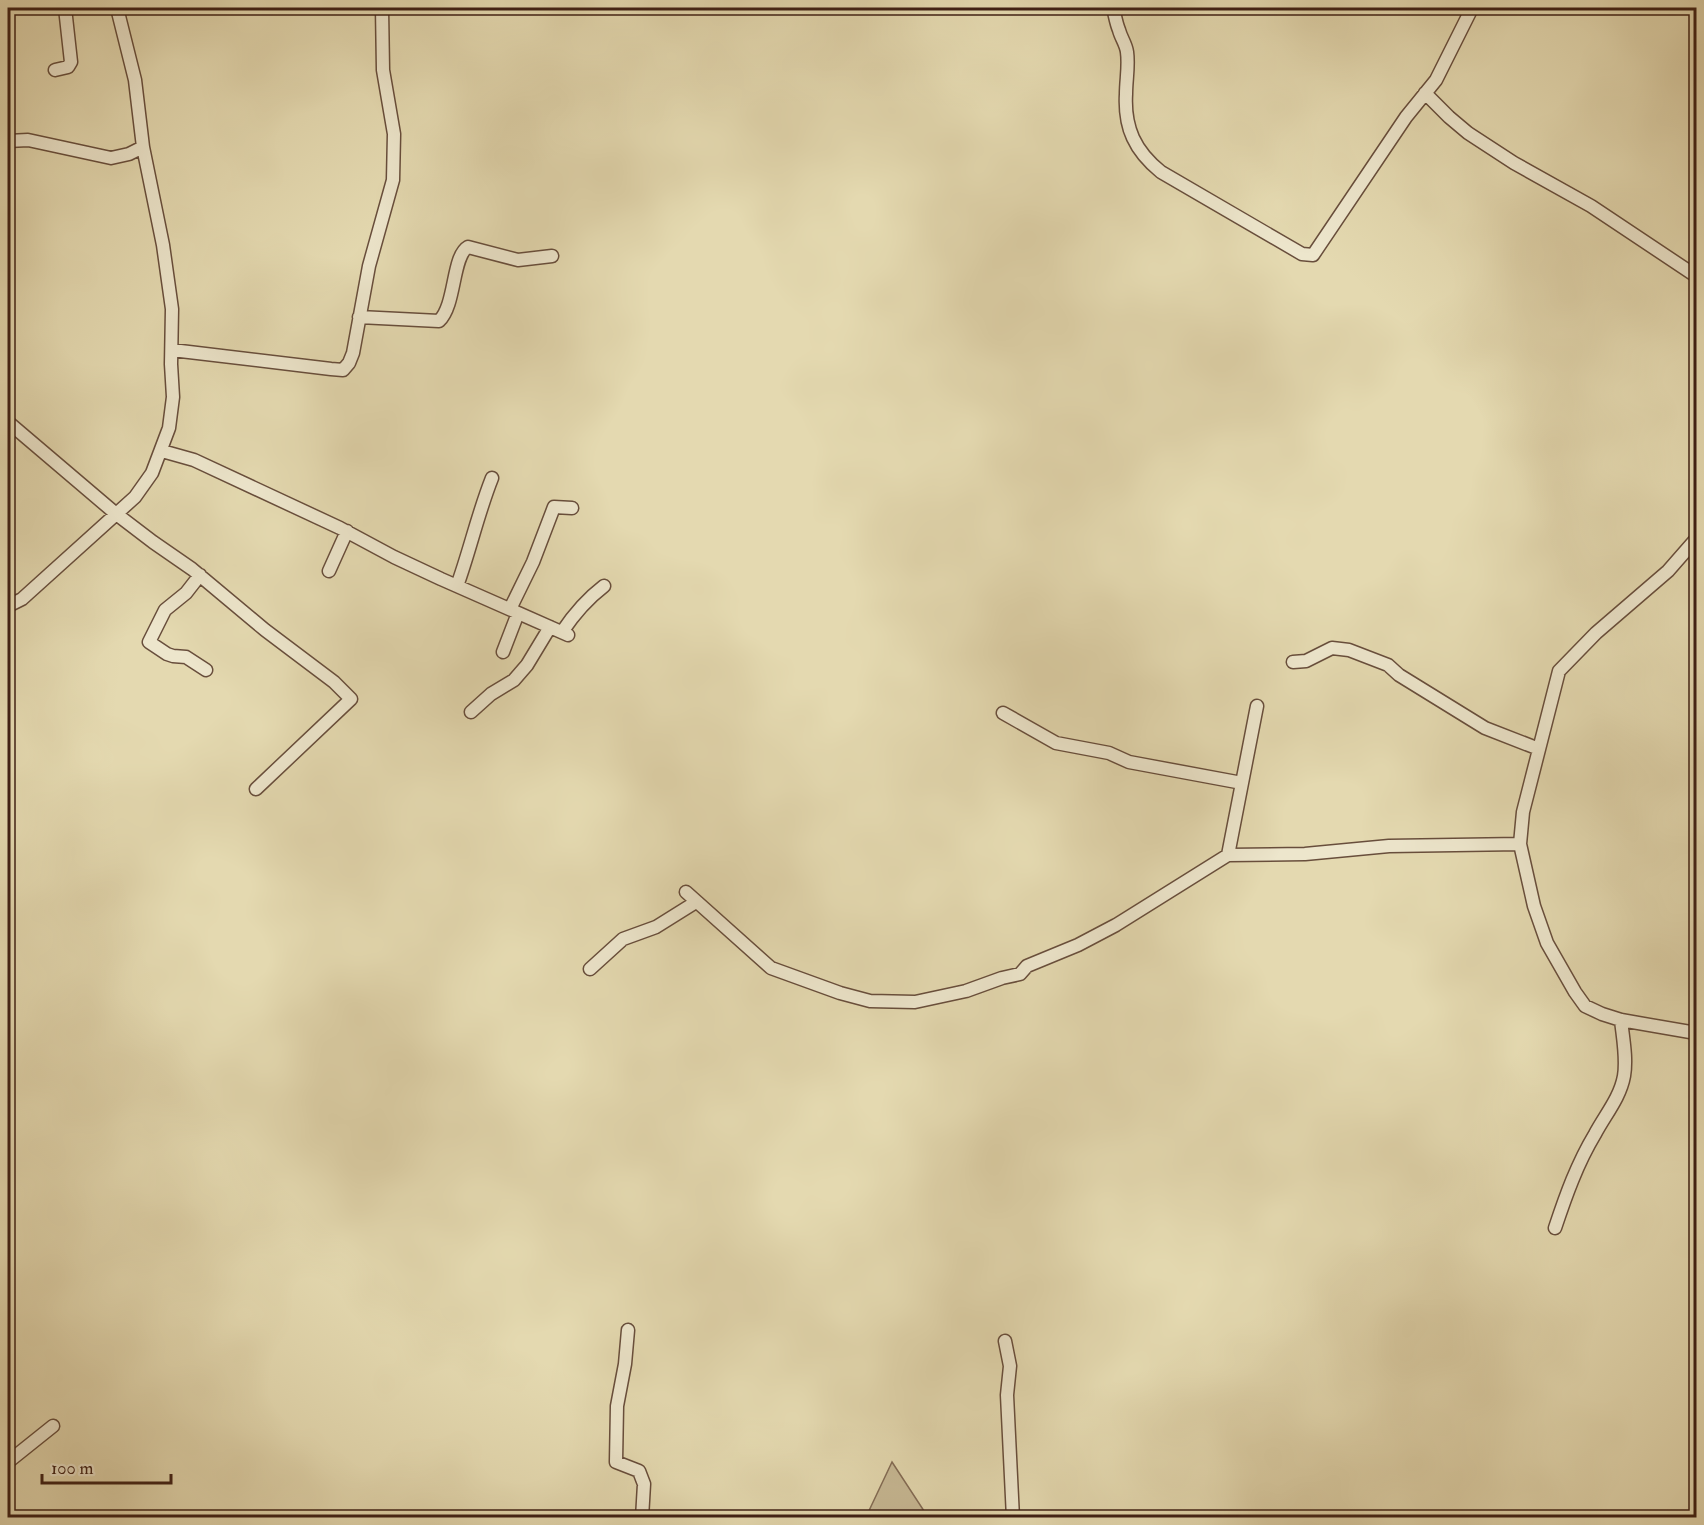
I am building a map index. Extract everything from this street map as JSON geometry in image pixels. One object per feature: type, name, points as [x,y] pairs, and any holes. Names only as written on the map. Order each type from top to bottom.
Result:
[{"type":"street","points":[[55,70],[68,67],[71,62],[65,8]]},
{"type":"street","points":[[8,606],[22,599],[135,497],[152,472],[169,428],[173,397],[170,288],[143,147],[135,80],[117,8]]},
{"type":"street","points":[[172,350],[343,370],[349,363],[353,353],[369,266],[393,180],[394,134],[383,70],[382,8]]},
{"type":"street","points":[[1113,8],[1119,32],[1127,49],[1126,119],[1136,144],[1146,159],[1161,172],[1302,254],[1314,255],[1406,117],[1436,80],[1472,8]]},
{"type":"street","points":[[1425,93],[1468,133],[1514,163],[1591,206],[1696,276]]},
{"type":"street","points":[[8,141],[28,140],[111,158],[129,154],[143,147]]},
{"type":"street","points":[[359,317],[440,321],[447,308],[461,254],[468,247],[518,260],[552,256]]},
{"type":"street","points":[[8,422],[115,513],[200,575],[265,630],[334,682],[351,699],[256,789]]},
{"type":"street","points":[[162,451],[194,460],[347,531],[394,557],[565,633],[572,617],[591,596],[604,586]]},
{"type":"street","points":[[457,586],[470,550],[480,508],[492,478]]},
{"type":"street","points":[[503,652],[514,611],[554,507],[572,508]]},
{"type":"street","points":[[329,570],[347,531]]},
{"type":"street","points":[[1696,539],[1668,571],[1596,633],[1559,671],[1522,812],[1520,844],[1534,906],[1548,943],[1575,992],[1586,1006],[1621,1020],[1696,1033]]},
{"type":"street","points":[[200,575],[186,593],[165,610],[149,642],[167,654],[186,657],[206,670]]},
{"type":"street","points":[[471,712],[491,694],[514,680],[527,665],[550,627]]},
{"type":"street","points":[[1293,662],[1306,661],[1332,648],[1349,650],[1388,665],[1399,675],[1485,728],[1539,749]]},
{"type":"street","points":[[1228,855],[1257,705]]},
{"type":"street","points":[[1003,713],[1056,743],[1109,753],[1129,762],[1242,783]]},
{"type":"street","points":[[686,892],[771,968],[840,993],[870,1001],[915,1002],[966,991],[1020,974],[1027,966],[1078,945],[1116,924],[1228,855],[1305,854],[1389,846],[1520,844]]},
{"type":"street","points":[[590,969],[623,939],[656,927],[696,902]]},
{"type":"street","points":[[1555,1227],[1571,1178],[1619,1092],[1624,1076],[1625,1056],[1621,1020]]},
{"type":"street","points":[[628,1330],[625,1364],[617,1406],[616,1462],[639,1471],[644,1484],[642,1518]]},
{"type":"street","points":[[1005,1341],[1010,1366],[1007,1395],[1013,1518]]},
{"type":"street","points":[[8,1461],[53,1426]]},
{"type":"shaded area","points":[[892,1462],[928,1517],[866,1517]]}]
